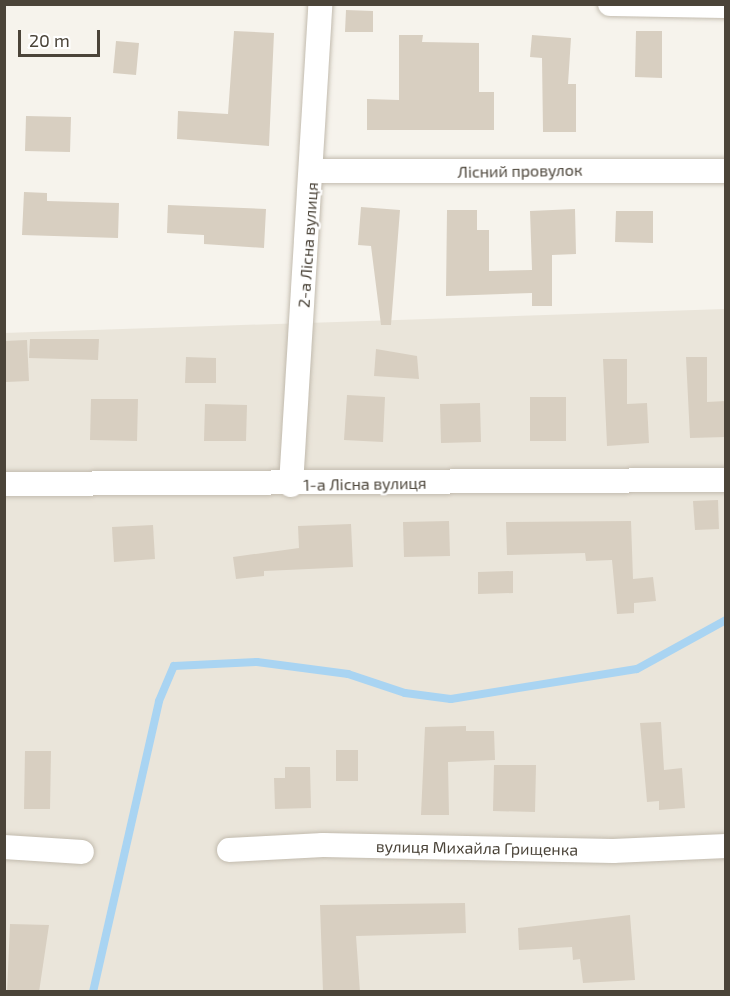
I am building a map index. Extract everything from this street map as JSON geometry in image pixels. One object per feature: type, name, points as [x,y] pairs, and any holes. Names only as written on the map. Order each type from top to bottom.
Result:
[{"type":"street","name":"2-а Лісна вулиця","points":[[291,485],[314,171],[320,4]]},
{"type":"street","points":[[610,4],[726,6]]},
{"type":"street","name":"Лісний провулок","points":[[314,171],[726,171]]},
{"type":"street","name":"1-а Лісна вулиця","points":[[4,484],[291,485],[726,480]]},
{"type":"street","name":"вулиця Михайла Грищенка","points":[[229,850],[323,845],[613,851],[726,846]]},
{"type":"street","points":[[4,847],[82,852]]},
{"type":"shaded area","points":[[725,309],[725,991],[5,991],[4,333]]},
{"type":"building","points":[[346,10],[373,11],[373,32],[345,32]]},
{"type":"building","points":[[234,31],[274,33],[269,146],[177,139],[178,111],[228,114]]},
{"type":"building","points":[[636,31],[662,31],[662,78],[635,77]]},
{"type":"building","points":[[399,35],[423,35],[422,42],[479,43],[479,92],[494,92],[494,130],[367,130],[367,99],[399,100]]},
{"type":"building","points":[[532,35],[571,38],[568,84],[576,84],[576,132],[543,132],[542,58],[530,57]]},
{"type":"building","points":[[116,41],[139,43],[136,75],[113,73]]},
{"type":"building","points":[[26,116],[71,117],[70,152],[25,151]]},
{"type":"building","points":[[24,192],[47,193],[47,201],[119,203],[118,238],[22,235]]},
{"type":"building","points":[[168,205],[266,209],[264,248],[204,244],[204,235],[167,233]]},
{"type":"building","points":[[361,207],[400,210],[391,325],[381,325],[371,246],[358,245]]},
{"type":"building","points":[[575,209],[576,254],[552,255],[552,306],[532,306],[532,293],[446,296],[447,210],[477,210],[477,230],[489,230],[489,271],[532,270],[530,211]]},
{"type":"building","points":[[616,211],[653,211],[653,243],[615,242]]},
{"type":"building","points":[[30,339],[99,339],[98,360],[29,358]]},
{"type":"building","points":[[27,340],[29,381],[6,382],[4,341]]},
{"type":"building","points":[[376,349],[417,356],[419,379],[374,376]]},
{"type":"building","points":[[186,357],[216,358],[216,383],[185,383]]},
{"type":"building","points":[[686,357],[707,357],[707,402],[726,401],[726,437],[690,438]]},
{"type":"building","points":[[603,359],[627,359],[627,404],[647,403],[649,443],[607,446]]},
{"type":"building","points":[[347,395],[385,397],[383,442],[344,440]]},
{"type":"building","points":[[530,397],[566,397],[566,441],[530,441]]},
{"type":"building","points":[[91,399],[138,399],[137,441],[90,440]]},
{"type":"building","points":[[480,403],[481,442],[441,443],[440,404]]},
{"type":"building","points":[[205,404],[247,405],[246,441],[204,441]]},
{"type":"building","points":[[718,500],[719,529],[695,530],[693,501]]},
{"type":"building","points":[[449,521],[450,556],[404,557],[403,522]]},
{"type":"building","points":[[631,521],[633,579],[653,577],[656,601],[634,603],[634,613],[617,614],[612,560],[586,561],[585,553],[507,555],[506,522]]},
{"type":"building","points":[[351,524],[353,567],[264,571],[264,576],[236,579],[233,557],[299,548],[298,526]]},
{"type":"building","points":[[153,525],[155,559],[114,562],[112,527]]},
{"type":"building","points":[[513,571],[513,593],[478,594],[478,572]]},
{"type":"building","points":[[661,722],[664,770],[682,768],[685,808],[659,810],[659,801],[647,802],[640,723]]},
{"type":"building","points":[[466,726],[466,731],[494,731],[495,760],[448,762],[449,815],[421,815],[425,727]]},
{"type":"building","points":[[336,750],[358,750],[358,781],[336,781]]},
{"type":"building","points":[[25,751],[51,751],[50,809],[24,809]]},
{"type":"building","points":[[494,765],[536,765],[535,812],[493,811]]},
{"type":"building","points":[[285,767],[310,767],[311,808],[275,809],[274,778],[285,778]]},
{"type":"building","points":[[465,903],[466,933],[356,936],[360,992],[323,992],[320,905]]},
{"type":"building","points":[[630,915],[635,980],[583,983],[580,959],[573,960],[572,947],[519,950],[518,928]]},
{"type":"building","points":[[10,924],[49,925],[39,992],[7,992]]},
{"type":"waterway","points":[[93,992],[159,701],[174,666],[257,662],[348,674],[405,693],[451,699],[637,669],[726,620]]}]
